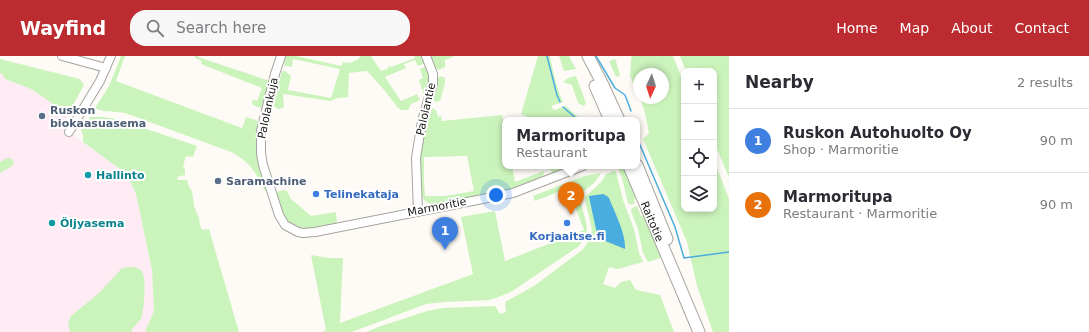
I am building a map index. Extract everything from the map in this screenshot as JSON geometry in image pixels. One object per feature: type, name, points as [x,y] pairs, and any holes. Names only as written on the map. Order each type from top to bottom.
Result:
[{"type":"main road","points":[[586,56],[595,84],[609,117]]},
{"type":"main road","points":[[586,56],[602,83],[618,117]]},
{"type":"main road","name":"Raitotie","points":[[630,169],[699,332]]},
{"type":"main road","name":"Raitotie","points":[[639,169],[666,234],[676,276]]},
{"type":"street","points":[[62,56],[106,68]]},
{"type":"street","points":[[68,132],[97,88],[111,56]]},
{"type":"street","name":"Palolankuja","points":[[281,56],[262,127],[261,153],[265,175],[279,215],[282,221],[289,228]]},
{"type":"street","name":"Palolantie","points":[[418,211],[416,158],[422,121],[434,83],[434,74],[426,56]]},
{"type":"street","name":"Marmoritie","points":[[289,228],[298,232],[309,233],[513,192],[576,169]]},
{"type":"shaded area","points":[[0,73],[5,79],[31,89],[68,114],[62,127],[127,174],[136,194],[152,270],[154,311],[145,332],[0,332]]},
{"type":"green space","points":[[121,56],[125,56],[116,81],[242,128],[246,117],[258,121],[267,188],[266,191],[247,163],[231,152],[125,113],[98,110],[95,108],[109,86]]},
{"type":"green space","points":[[195,56],[267,80],[269,80],[271,76],[266,103],[262,108],[252,104],[253,99],[257,101],[262,88],[201,64],[202,61],[195,58]]},
{"type":"green space","points":[[286,56],[296,56],[341,66],[343,62],[350,63],[359,59],[360,56],[371,56],[381,71],[387,69],[390,65],[391,67],[415,58],[414,56],[423,56],[426,63],[418,66],[415,60],[404,64],[406,68],[385,77],[401,101],[417,94],[420,100],[411,104],[408,110],[401,110],[367,71],[349,73],[348,97],[337,98],[331,101],[283,94],[284,107],[278,109],[273,106],[272,103],[282,71],[285,71],[291,76],[288,90],[331,98],[340,69],[293,59],[292,67],[285,66]]},
{"type":"green space","points":[[430,56],[455,56],[445,60],[445,67],[439,70],[434,67]]},
{"type":"green space","points":[[538,56],[550,56],[563,102],[551,106],[554,110],[566,106],[578,117],[528,117],[521,114]]},
{"type":"green space","points":[[559,56],[569,56],[576,69],[564,71]]},
{"type":"green space","points":[[632,56],[673,56],[681,76],[681,212],[717,212],[717,168],[729,199],[729,332],[713,332],[697,286],[687,242],[643,139],[649,133],[642,104],[669,104],[669,68],[633,68],[633,83],[630,76]]},
{"type":"green space","points":[[680,56],[729,56],[729,178],[717,148],[717,68],[685,68]]},
{"type":"green space","points":[[0,59],[80,79],[84,85],[68,114],[31,89],[5,79],[0,73]]},
{"type":"green space","points":[[615,59],[620,76],[616,77],[609,61]]},
{"type":"green space","points":[[427,66],[430,79],[425,94],[423,93],[419,80],[423,78],[420,69]]},
{"type":"green space","points":[[441,76],[445,78],[445,83],[440,101],[435,102],[433,97],[437,79]]},
{"type":"green space","points":[[576,76],[586,103],[584,106],[578,103],[572,85],[563,82],[568,78]]},
{"type":"green space","points":[[432,108],[436,110],[438,117],[441,116],[442,121],[502,115],[502,169],[513,169],[515,182],[544,171],[543,178],[513,189],[434,205],[424,200],[421,193],[420,153],[429,110]],"holes":[[[467,156],[474,191],[445,196],[425,196],[424,157]]]},
{"type":"green space","points":[[90,117],[117,119],[197,146],[193,157],[186,156],[183,166],[185,169],[185,175],[177,177],[178,180],[187,180],[192,191],[194,206],[202,230],[209,229],[239,332],[145,332],[154,311],[152,270],[136,194],[127,174],[83,142],[81,130]]},
{"type":"green space","points":[[10,158],[14,163],[12,166],[0,173],[0,162]]},
{"type":"green space","points":[[549,169],[566,169],[554,174]]},
{"type":"green space","points":[[618,169],[624,169],[628,174],[637,198],[634,199],[635,203],[631,205],[628,203]]},
{"type":"green space","points":[[614,171],[616,172],[623,200],[634,229],[639,253],[643,262],[618,269],[609,267],[603,284],[615,288],[621,282],[630,280],[636,290],[660,295],[674,332],[367,332],[427,311],[443,308],[495,306],[500,314],[506,312],[505,302],[534,286],[582,250],[589,240],[592,231],[585,197],[602,181],[606,174]]},
{"type":"green space","points":[[601,173],[595,182],[583,192],[580,198],[587,227],[586,236],[579,246],[511,292],[490,300],[426,304],[352,332],[322,332],[326,330],[311,255],[329,258],[343,258],[340,323],[473,274],[461,217],[495,211],[505,261],[584,230],[568,188],[535,201],[533,196],[584,176]]},
{"type":"green space","points":[[279,191],[287,191],[291,199],[311,216],[336,212],[337,223],[306,229],[293,225],[287,220],[279,206],[276,194]]},
{"type":"green space","points":[[637,206],[641,216],[644,215],[662,255],[660,258],[648,262],[643,253],[638,229],[631,211],[632,208]]},
{"type":"green space","points":[[128,267],[140,269],[144,276],[144,302],[142,315],[141,319],[131,332],[70,332],[68,323],[71,316],[99,293],[122,268]]},
{"type":"water","points":[[603,194],[609,198],[617,217],[624,237],[625,249],[598,238],[589,196]]},
{"type":"waterway","points":[[547,56],[560,102]]},
{"type":"waterway","points":[[596,56],[615,88],[625,95],[631,111]]},
{"type":"waterway","points":[[563,107],[575,117]]},
{"type":"waterway","points":[[640,145],[675,227],[684,258],[729,252]]},
{"type":"place","name":"Ruskon biokaasuasema","points":[[42,116]]},
{"type":"place","name":"Hallinto","points":[[88,175]]},
{"type":"place","name":"Saramachine","points":[[218,181]]},
{"type":"place","name":"Telinekataja","points":[[316,194]]},
{"type":"place","name":"Marmoritupa","points":[[571,215]]},
{"type":"place","name":"Öljyasema","points":[[52,223]]},
{"type":"place","name":"Korjaaitse.fi","points":[[567,223]]},
{"type":"place","name":"Ruskon Autohuolto Oy","points":[[445,250]]}]
